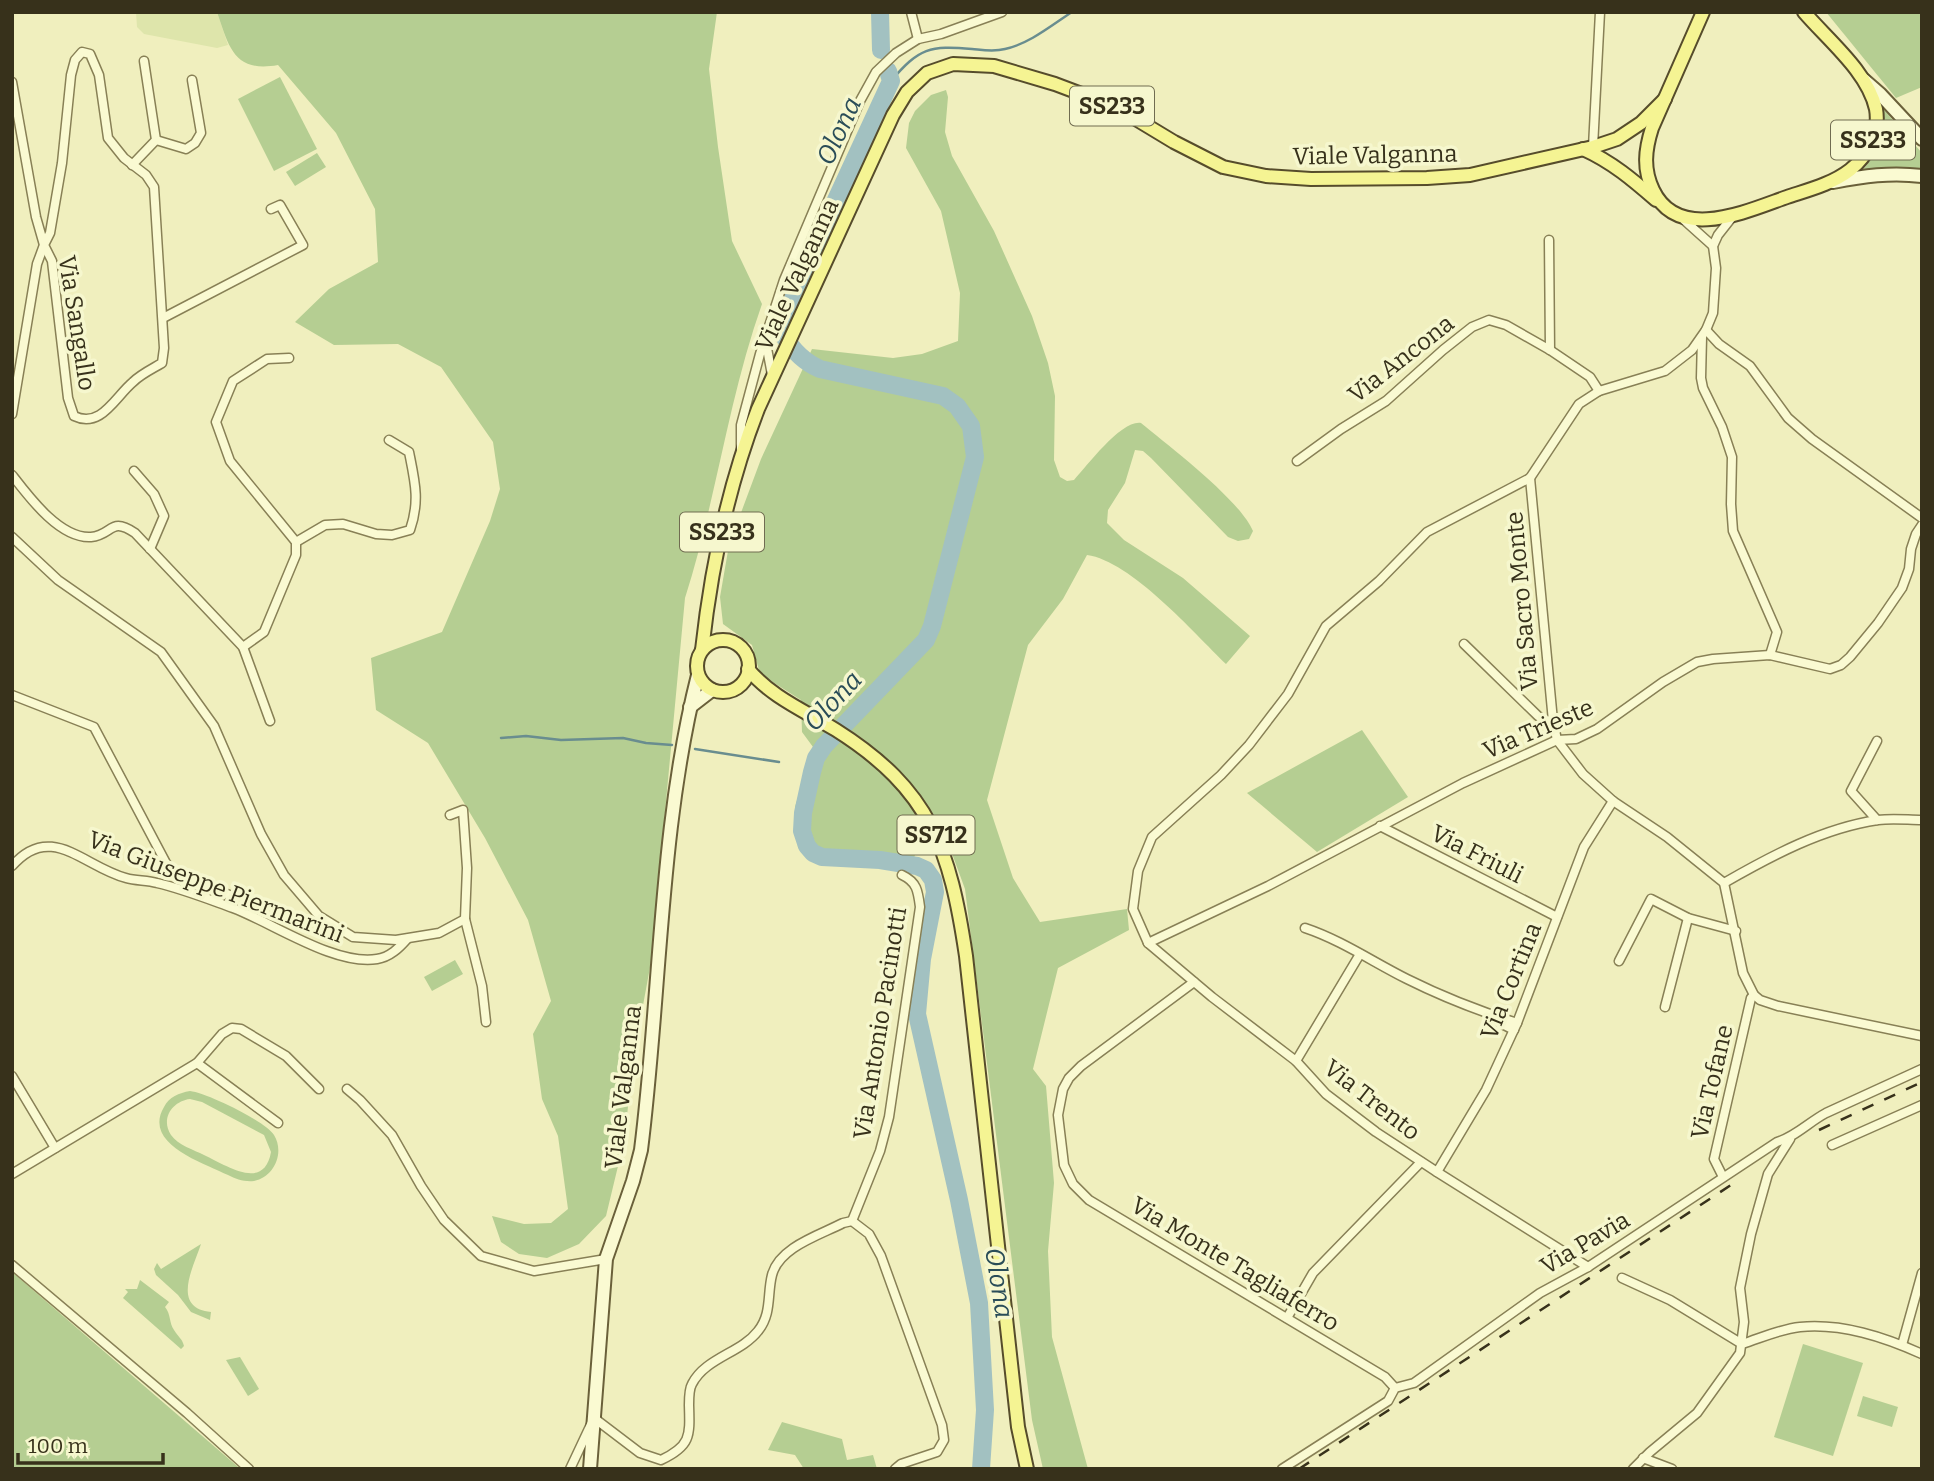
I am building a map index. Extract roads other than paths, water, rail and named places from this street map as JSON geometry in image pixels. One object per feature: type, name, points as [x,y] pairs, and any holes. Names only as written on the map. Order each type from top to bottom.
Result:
[{"type":"main road","name":"SS233","points":[[1588,148],[1623,171],[1676,214],[1706,220],[1733,216],[1829,182],[1851,169],[1867,151],[1875,133],[1876,111],[1864,80],[1804,12]]},
{"type":"main road","name":"SS233","points":[[1665,99],[1704,15]]},
{"type":"main road","name":"Viale Valganna","points":[[702,650],[706,614],[728,501],[742,452],[771,381],[900,103],[916,81],[927,73],[953,64],[967,63],[1007,68],[1116,107],[1174,142],[1223,167],[1266,176],[1324,179],[1470,175],[1588,148],[1617,139],[1641,123],[1665,99]]},
{"type":"main road","points":[[1864,80],[1922,139]]},
{"type":"main road","points":[[1663,206],[1652,189],[1645,161],[1649,137],[1665,99]]},
{"type":"main road","points":[[1829,182],[1863,176],[1922,176]]},
{"type":"main road","points":[[706,614],[710,625],[722,639]]},
{"type":"main road","points":[[722,639],[742,648],[748,669],[746,678],[739,685],[723,692],[712,690],[704,684],[698,675],[697,659],[710,642],[722,639]]},
{"type":"main road","name":"SS712","points":[[748,669],[770,691],[839,732],[876,759],[907,789],[932,826],[944,853],[956,897],[966,957],[1016,1414],[1027,1469]]},
{"type":"main road","name":"Viale Valganna","points":[[590,1469],[606,1259],[641,1150],[666,879],[690,708],[698,675]]},
{"type":"main road","name":"SS712","points":[[739,685],[770,691]]},
{"type":"main road","points":[[690,708],[712,690]]},
{"type":"street","points":[[911,12],[918,39]]},
{"type":"street","points":[[742,452],[741,425],[784,280],[860,101],[876,72],[886,60],[918,39],[941,34],[1002,12]]},
{"type":"street","points":[[1588,148],[1600,12]]},
{"type":"street","name":"Via Sangallo","points":[[12,414],[37,264],[50,233],[71,75],[75,60],[82,52],[90,54],[99,75],[107,138],[132,165]]},
{"type":"street","points":[[144,61],[156,140]]},
{"type":"street","points":[[156,140],[186,149],[195,143],[201,133],[192,80]]},
{"type":"street","points":[[12,82],[36,217],[44,245]]},
{"type":"street","points":[[156,140],[132,165],[146,175],[154,187],[163,318],[303,245],[280,205],[271,209]]},
{"type":"street","points":[[1676,214],[1713,246]]},
{"type":"street","points":[[1148,943],[1133,909],[1138,871],[1152,837],[1249,746],[1288,694],[1326,626],[1379,581],[1427,532],[1530,478],[1579,404],[1599,391],[1665,371],[1692,350],[1713,313],[1716,268],[1713,246],[1733,216]]},
{"type":"street","points":[[1549,240],[1550,350]]},
{"type":"street","name":"Via Sangallo","points":[[44,245],[52,261],[68,398],[74,416],[90,419],[103,413],[133,382],[162,363],[163,318]]},
{"type":"street","name":"Via Ancona","points":[[1297,461],[1386,401],[1472,327],[1489,320],[1506,325],[1550,350],[1590,377],[1599,391]]},
{"type":"street","points":[[1704,333],[1750,366],[1788,418],[1834,456],[1922,518]]},
{"type":"street","points":[[1704,333],[1701,378],[1703,388],[1722,427],[1732,457],[1733,531],[1777,632],[1770,655]]},
{"type":"street","points":[[765,340],[771,381]]},
{"type":"street","points":[[243,647],[264,632],[296,555],[296,542],[230,461],[216,422],[233,381],[267,359],[289,358]]},
{"type":"street","points":[[296,542],[325,525],[343,524],[376,534],[392,535],[410,530],[416,511],[416,487],[409,452],[389,440]]},
{"type":"street","points":[[134,471],[154,494],[164,516],[150,549]]},
{"type":"street","points":[[12,475],[54,522],[87,537],[94,537],[112,526],[125,526],[150,549],[243,647],[270,721]]},
{"type":"street","name":"Via Sacro Monte","points":[[1530,478],[1557,740],[1583,774],[1613,801],[1667,837],[1724,883]]},
{"type":"street","name":"Via Trieste","points":[[1148,943],[1268,886],[1463,783],[1557,740],[1576,739],[1597,729],[1663,682],[1697,662],[1770,655],[1830,669],[1841,665],[1878,623],[1902,588],[1916,534],[1922,525]]},
{"type":"street","points":[[12,537],[58,579],[161,652],[214,726],[261,834],[284,875],[319,916],[353,937],[396,940],[439,933],[466,919]]},
{"type":"street","name":"Via Sacro Monte","points":[[1464,643],[1538,716],[1553,721]]},
{"type":"street","points":[[12,695],[94,727],[166,863],[173,871],[234,897]]},
{"type":"street","points":[[1877,741],[1851,791],[1877,820]]},
{"type":"street","name":"Via Cortina","points":[[1437,1172],[1486,1090],[1516,1026],[1584,847],[1613,801]]},
{"type":"street","points":[[450,815],[463,810],[467,868],[466,919],[482,986],[486,1022]]},
{"type":"street","points":[[1922,820],[1877,820],[1802,843],[1724,883],[1743,973],[1754,995],[1760,1000],[1922,1036]]},
{"type":"street","name":"Via Friuli","points":[[1380,826],[1557,916]]},
{"type":"street","name":"Via Giuseppe Piermarini","points":[[12,866],[23,854],[39,847],[58,846],[125,878],[157,883],[236,909],[340,956],[378,959],[397,950],[408,938]]},
{"type":"street","name":"Via Antonio Pacinotti","points":[[852,1221],[880,1152],[890,1117],[899,1060],[920,906],[915,884],[902,875]]},
{"type":"street","points":[[1619,961],[1651,899],[1688,918],[1736,931]]},
{"type":"street","points":[[1665,1007],[1688,918]]},
{"type":"street","points":[[1305,928],[1323,934],[1464,1006],[1516,1026]]},
{"type":"street","name":"Via Trento","points":[[1148,943],[1296,1061],[1326,1094],[1437,1172],[1588,1267]]},
{"type":"street","points":[[1296,1061],[1360,954]]},
{"type":"street","name":"Via Monte Tagliaferro","points":[[1194,982],[1090,1059],[1069,1078],[1060,1095],[1058,1107],[1064,1165],[1073,1184],[1089,1200],[1385,1377],[1395,1388]]},
{"type":"street","name":"Via Tofane","points":[[1723,1177],[1714,1159],[1751,998],[1754,995]]},
{"type":"street","points":[[12,1174],[197,1063],[222,1034],[232,1028],[241,1029],[286,1056],[319,1089]]},
{"type":"street","points":[[197,1063],[278,1123]]},
{"type":"street","name":"Via Pavia","points":[[1282,1469],[1388,1401],[1395,1388],[1414,1383],[1540,1293],[1588,1267],[1777,1142],[1790,1139],[1813,1120],[1922,1069]]},
{"type":"street","points":[[12,1076],[55,1148]]},
{"type":"street","points":[[346,1089],[360,1100],[392,1135],[444,1220],[481,1256],[534,1270],[606,1259]]},
{"type":"street","points":[[1832,1145],[1922,1105]]},
{"type":"street","points":[[1633,1469],[1697,1413],[1740,1353],[1744,1322],[1740,1288],[1751,1234],[1768,1174],[1790,1139]]},
{"type":"street","points":[[1287,1318],[1313,1273],[1421,1161]]},
{"type":"street","points":[[572,1466],[594,1418],[640,1453],[661,1460],[679,1451],[690,1426],[691,1385],[710,1365],[758,1332],[765,1320],[772,1274],[779,1261],[789,1251],[852,1221],[869,1234],[881,1256],[943,1425],[944,1440],[937,1452],[901,1464],[895,1469]]},
{"type":"street","points":[[12,1265],[249,1469]]},
{"type":"street","points":[[1902,1345],[1922,1273]]},
{"type":"street","points":[[1622,1278],[1670,1300],[1742,1344],[1801,1327],[1865,1333],[1922,1354]]},
{"type":"street","points":[[1643,1458],[1672,1469]]},
{"type":"waterway","name":"Olona","points":[[880,12],[881,50]]},
{"type":"waterway","points":[[891,81],[918,55],[926,51],[946,48],[997,50],[1014,47],[1072,12]]},
{"type":"waterway","name":"Olona","points":[[888,71],[891,81],[786,308],[784,336],[799,356],[820,369],[943,396],[957,406],[971,426],[975,457],[932,626],[926,640],[824,746],[816,758],[803,813],[802,831],[807,846],[822,857],[880,860],[917,866],[926,870],[933,880],[935,892],[922,959],[917,1014],[979,1303],[985,1410],[981,1469]]},
{"type":"waterway","points":[[501,738],[623,738],[672,745]]},
{"type":"waterway","points":[[695,749],[779,762]]},
{"type":"railway","points":[[1819,1130],[1922,1082]]},
{"type":"railway","points":[[1299,1469],[1731,1185]]}]
